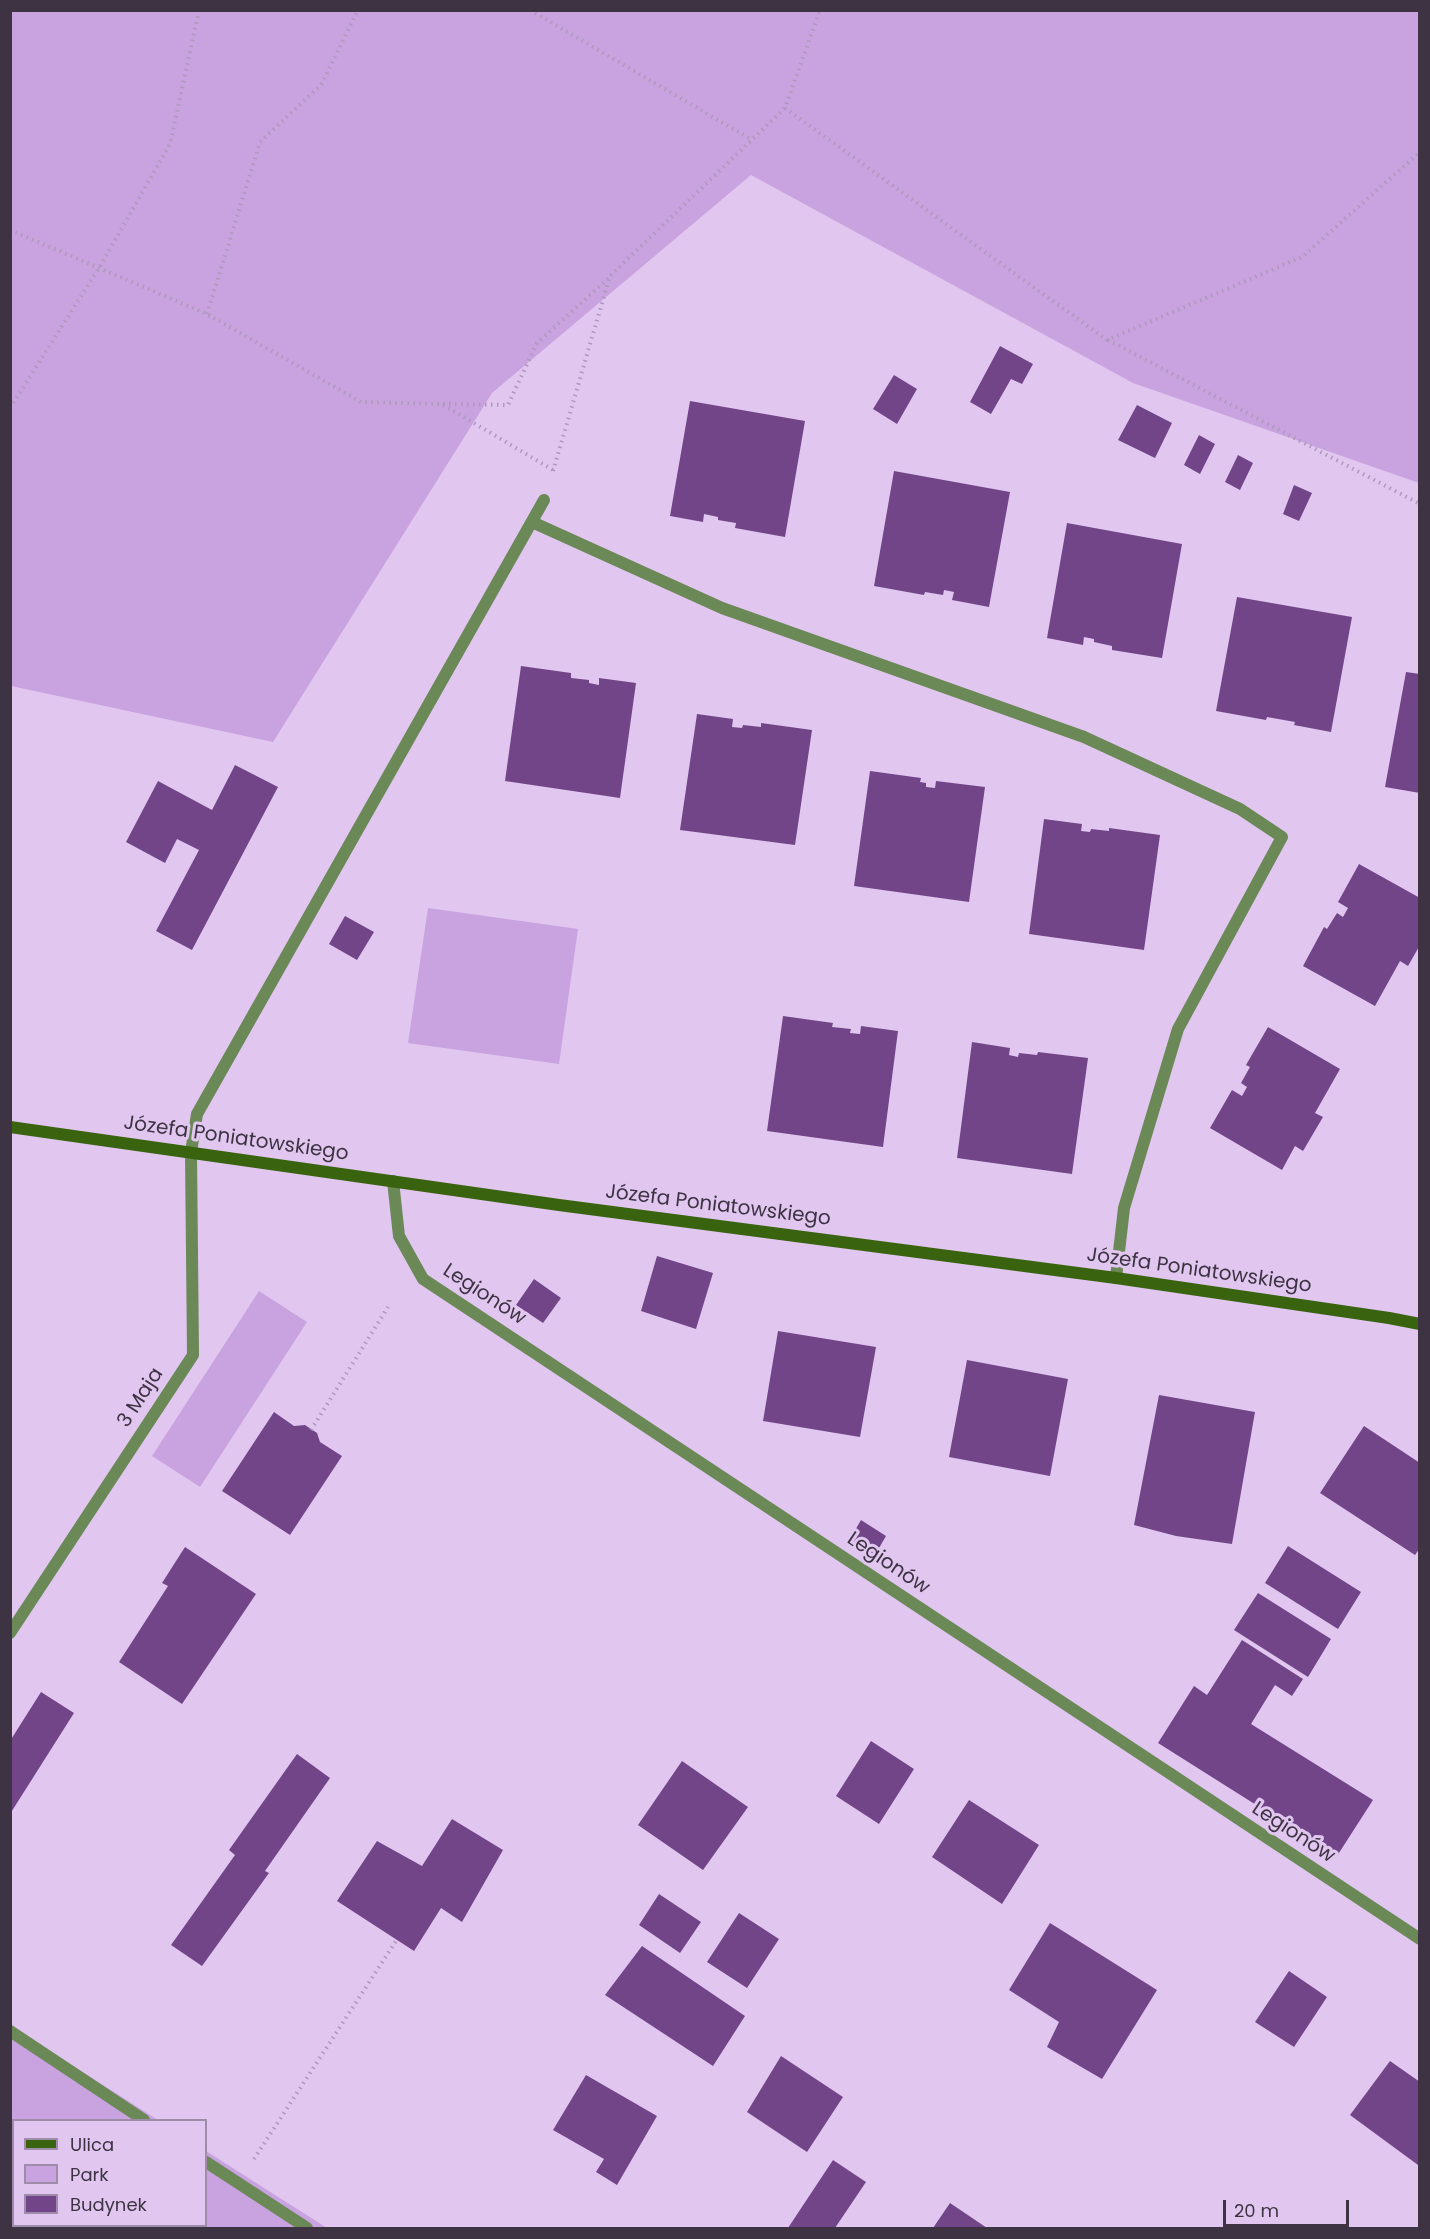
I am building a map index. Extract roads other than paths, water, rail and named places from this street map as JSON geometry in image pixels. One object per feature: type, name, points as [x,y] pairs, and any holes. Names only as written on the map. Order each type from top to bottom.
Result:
[{"type":"street","name":"3 Maja","points":[[10,1633],[193,1355],[191,1152],[197,1114],[544,500]]},
{"type":"street","points":[[532,522],[722,608],[1084,737],[1240,809],[1282,837],[1178,1029],[1124,1208],[1116,1278]]},
{"type":"street","name":"Józefa Poniatowskiego","points":[[10,1127],[1116,1278],[1419,1324]]},
{"type":"street","name":"Legionów","points":[[393,1181],[399,1236],[423,1279],[1419,1939]]},
{"type":"street","points":[[10,2031],[141,2119]]},
{"type":"street","points":[[207,2163],[307,2229]]}]
